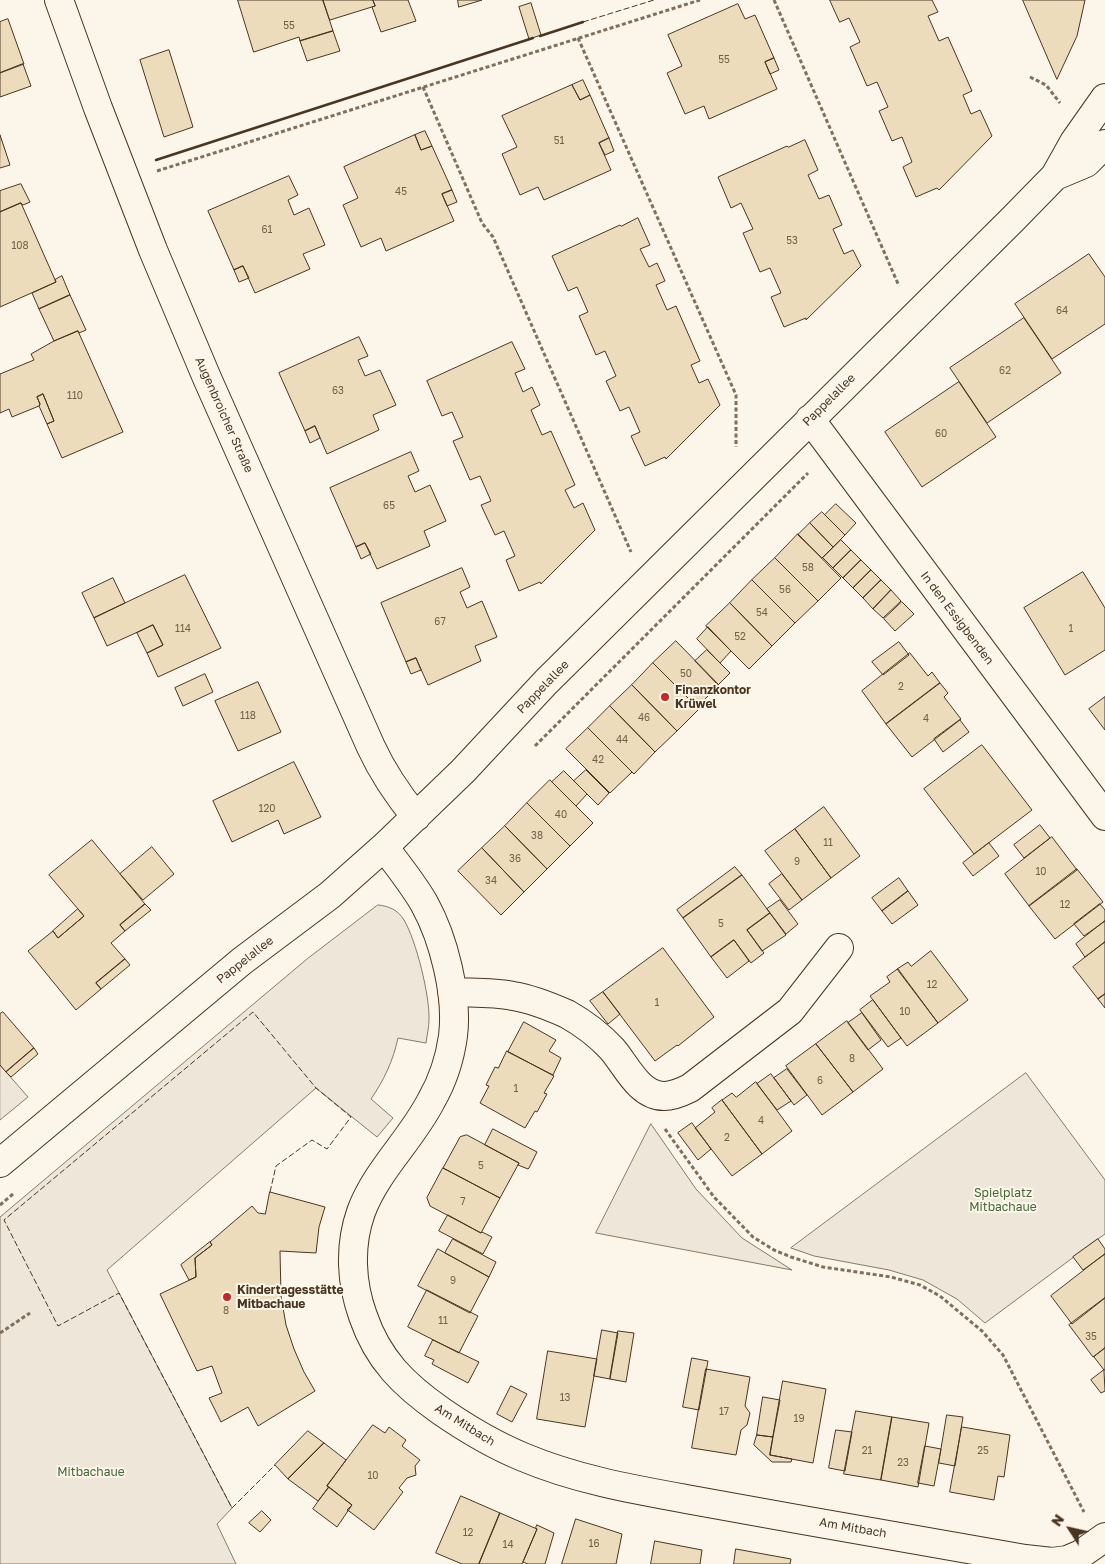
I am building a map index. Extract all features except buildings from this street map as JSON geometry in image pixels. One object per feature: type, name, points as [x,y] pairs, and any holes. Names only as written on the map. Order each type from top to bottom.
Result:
[{"type":"street","name":"Augenbroicher Straße","points":[[59,0],[125,181],[207,378],[371,747],[383,771],[400,797],[416,816]]},
{"type":"street","name":"Pappelallee","points":[[0,1163],[242,961],[330,895],[384,847],[463,771],[546,682],[1055,176],[1074,142],[1105,98]]},
{"type":"street","name":"Pappelallee","points":[[1055,176],[1086,163],[1105,144]]},
{"type":"street","name":"In den Essigbenden","points":[[810,419],[1105,816]]},
{"type":"street","name":"Am Mitbach","points":[[384,847],[424,903],[436,930],[443,950],[452,992],[454,1017],[453,1038],[441,1081],[431,1103],[374,1185],[362,1211],[354,1238],[353,1270],[357,1298],[365,1323],[377,1349],[393,1370],[410,1386],[455,1420],[487,1440],[557,1470],[591,1479],[638,1490],[1025,1559],[1061,1563],[1074,1558],[1102,1539]]},
{"type":"street","points":[[452,992],[511,995],[541,1003],[569,1016],[592,1031],[611,1049],[636,1081],[650,1092],[663,1096],[676,1094],[690,1088],[790,1011],[839,948]]},
{"type":"path","points":[[125,181],[700,0]]},
{"type":"path","points":[[774,0],[900,286]]},
{"type":"path","points":[[578,38],[736,395],[736,448]]},
{"type":"path","points":[[1030,77],[1046,85],[1061,104]]},
{"type":"path","points":[[423,87],[482,223],[493,237],[631,552]]},
{"type":"path","points":[[534,747],[812,469]]},
{"type":"path","points":[[650,1092],[660,1123],[714,1197],[753,1237],[774,1250],[823,1267],[891,1277],[920,1285],[940,1296],[982,1331],[1003,1355],[1102,1539]]},
{"type":"path","points":[[0,1333],[30,1313]]},
{"type":"green space","name":"Mitbachaue","points":[[378,905],[386,906],[396,911],[409,929],[421,968],[429,1010],[426,1043],[398,1038],[388,1070],[371,1099],[393,1118],[377,1137],[316,1088],[107,1270],[232,1508],[217,1524],[236,1564],[0,1564],[0,1217],[307,959]]},
{"type":"green space","points":[[0,1065],[28,1097],[0,1120]]},
{"type":"green space","name":"Spielplatz Mitbachaue","points":[[1026,1073],[1105,1180],[1105,1234],[985,1323],[957,1299],[923,1280],[889,1270],[814,1256],[791,1248]]},
{"type":"green space","points":[[651,1124],[696,1189],[742,1238],[792,1270],[596,1233]]},
{"type":"fence","points":[[583,22],[654,0]]},
{"type":"fence","points":[[270,1192],[276,1166],[312,1140],[327,1149],[351,1117],[316,1088],[253,1012],[4,1220],[58,1326],[119,1293],[232,1508],[275,1465]]},
{"type":"wall","points":[[540,36],[583,22]]},
{"type":"wall","points":[[156,160],[533,38]]},
{"type":"place","name":"Finanzkontor Krüwel","points":[[665,697]]},
{"type":"place","name":"Kindertagesstätte Mitbachaue","points":[[227,1297]]}]
